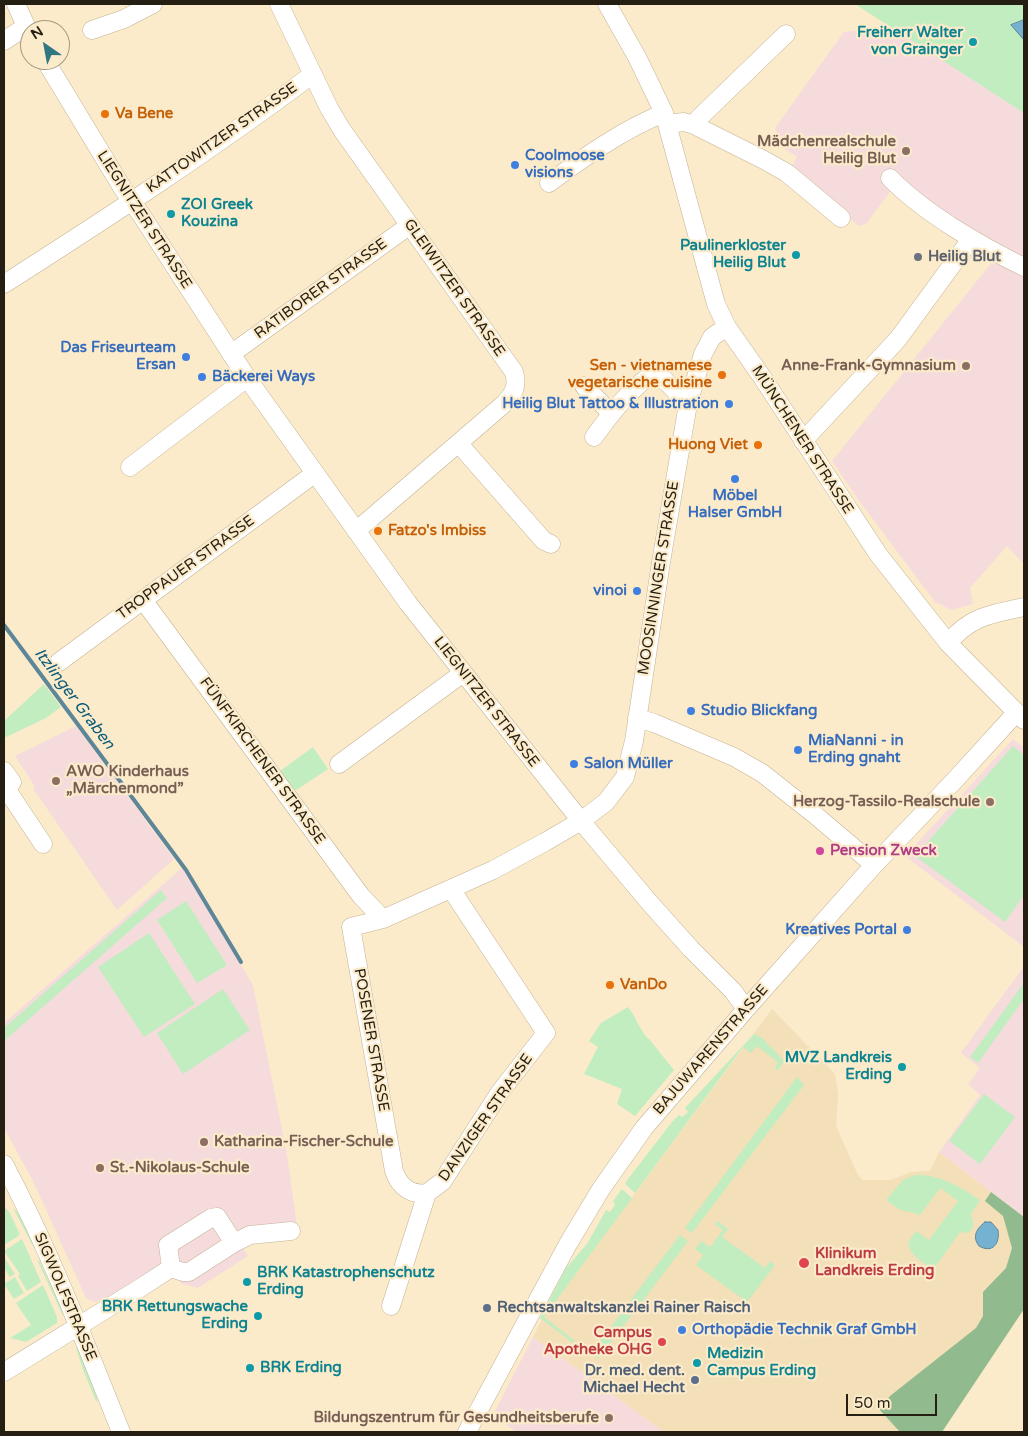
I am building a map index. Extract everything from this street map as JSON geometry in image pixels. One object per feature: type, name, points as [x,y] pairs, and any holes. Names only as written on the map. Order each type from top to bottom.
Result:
[{"type":"street","points":[[16,4],[23,20]]},
{"type":"street","points":[[92,30],[124,19],[153,4]]},
{"type":"street","name":"GLEIWITZER STRASSE","points":[[279,4],[342,130],[514,372],[515,377],[516,386],[511,396],[459,444],[356,531]]},
{"type":"street","name":"MÜNCHENER STRASSE","points":[[607,4],[637,58],[666,119],[716,304],[728,328],[878,554],[948,643],[1020,717]]},
{"type":"street","points":[[4,41],[20,34]]},
{"type":"street","points":[[694,125],[786,34]]},
{"type":"street","name":"LIEGNITZER STRASSE","points":[[51,70],[123,190],[247,378],[408,603],[581,821],[691,950],[733,992],[746,1009]]},
{"type":"street","name":"KATTOWITZER STRASSE","points":[[4,284],[257,116],[313,74]]},
{"type":"street","points":[[549,183],[602,145],[631,128],[666,119],[694,125],[764,160],[787,174],[841,218]]},
{"type":"street","points":[[890,178],[905,194],[971,238],[1024,267]]},
{"type":"street","name":"RATIBORER STRASSE","points":[[231,354],[410,225]]},
{"type":"street","points":[[803,441],[898,339],[971,238]]},
{"type":"street","name":"MOOSINNINGER STRASSE","points":[[351,927],[383,919],[493,870],[581,821],[606,802],[625,777],[634,742],[688,404],[703,354],[712,337],[728,328]]},
{"type":"street","points":[[594,437],[611,413],[648,377],[658,372],[688,404]]},
{"type":"street","points":[[130,467],[247,378]]},
{"type":"street","points":[[584,386],[611,413]]},
{"type":"street","points":[[459,444],[544,541],[551,544]]},
{"type":"street","name":"TROPPAUER STRASSE","points":[[59,662],[314,474]]},
{"type":"street","name":"FÜNFKIRCHENER STRASSE","points":[[143,600],[362,896],[383,919]]},
{"type":"street","points":[[948,643],[962,629],[981,617],[1024,607]]},
{"type":"street","points":[[339,764],[463,673]]},
{"type":"street","name":"BAJUWARENSTRASSE","points":[[467,1432],[568,1244],[601,1189],[657,1112],[874,865],[948,787],[1020,717]]},
{"type":"street","points":[[637,718],[654,723],[734,757],[762,773],[874,865]]},
{"type":"street","points":[[4,771],[12,782],[6,790],[42,844]]},
{"type":"street","name":"DANZIGER STRASSE","points":[[427,1193],[442,1182],[500,1092],[546,1033],[451,889]]},
{"type":"street","name":"POSENER STRASSE","points":[[351,927],[394,1171],[400,1184],[408,1191],[421,1194],[427,1193]]},
{"type":"street","name":"SIGWOLFSTRASSE","points":[[4,1164],[32,1218],[79,1325],[122,1432]]},
{"type":"street","points":[[391,1306],[427,1193]]},
{"type":"street","points":[[171,1268],[168,1245],[211,1218],[214,1217],[219,1220],[234,1243]]},
{"type":"street","points":[[171,1268],[189,1272],[250,1235],[291,1231]]},
{"type":"street","points":[[4,1372],[171,1268]]},
{"type":"shaded area","name":"Mädchenrealschule Heilig Blut","points":[[870,29],[899,32],[1024,113],[1024,261],[895,185],[866,224],[859,226],[799,178],[791,168],[797,157],[779,145],[775,128],[844,32]]},
{"type":"shaded area","name":"Anne-Frank-Gymnasium","points":[[997,256],[1024,270],[1024,564],[1007,546],[970,588],[973,604],[952,610],[935,602],[860,502],[832,461]]},
{"type":"shaded area","points":[[76,726],[174,859],[117,910],[34,790],[34,785],[15,756]]},
{"type":"shaded area","name":"Herzog-Tassilo-Realschule","points":[[1013,739],[1024,748],[1024,947],[905,856]]},
{"type":"shaded area","points":[[183,867],[253,985],[287,1154],[298,1233],[241,1245],[248,1256],[198,1288],[182,1284],[161,1264],[105,1299],[94,1302],[86,1298],[34,1183],[4,1128],[4,1023]]},
{"type":"shaded area","points":[[1024,966],[1024,1217],[939,1152],[980,1095],[968,1084],[980,1068],[961,1053]]},
{"type":"shaded area","name":"Klinikum Landkreis Erding","points":[[772,1009],[835,1074],[838,1094],[836,1126],[862,1180],[890,1180],[912,1172],[930,1171],[939,1152],[1024,1217],[1024,1309],[942,1432],[664,1432],[533,1337],[543,1317]]},
{"type":"shaded area","points":[[533,1337],[664,1432],[516,1432],[493,1415]]},
{"type":"green space","points":[[855,4],[1024,4],[1024,113]]},
{"type":"green space","points":[[44,684],[61,707],[46,718],[4,738],[4,721]]},
{"type":"green space","name":"Herzog-Tassilo-Realschule","points":[[1013,746],[1024,755],[1024,895],[1005,922],[915,856]]},
{"type":"green space","points":[[313,747],[328,769],[294,790],[280,771]]},
{"type":"green space","points":[[161,890],[167,898],[4,1041],[4,1028]]},
{"type":"green space","points":[[186,901],[227,965],[197,983],[157,920]]},
{"type":"green space","points":[[149,933],[195,1004],[144,1037],[98,967]]},
{"type":"green space","points":[[1024,983],[1024,999],[978,1063],[970,1057]]},
{"type":"green space","points":[[223,989],[250,1030],[183,1074],[157,1033]]},
{"type":"green space","points":[[628,1007],[645,1035],[674,1070],[635,1116],[617,1104],[622,1089],[584,1074],[598,1047],[589,1041],[601,1023]]},
{"type":"green space","points":[[754,1034],[761,1037],[784,1061],[777,1071],[775,1068],[778,1062],[757,1046],[751,1053],[743,1047],[635,1193],[625,1184],[628,1179],[672,1122],[679,1115],[682,1117],[688,1112],[685,1108]]},
{"type":"green space","points":[[797,1077],[804,1085],[692,1233],[685,1228]]},
{"type":"green space","points":[[984,1094],[1015,1117],[980,1164],[949,1141]]},
{"type":"green space","points":[[915,1175],[941,1179],[980,1200],[971,1214],[972,1229],[967,1233],[960,1232],[933,1270],[913,1254],[909,1246],[910,1241],[916,1231],[929,1240],[958,1201],[940,1188],[920,1215],[900,1210],[886,1200],[903,1180]]},
{"type":"green space","points":[[622,1189],[632,1198],[544,1317],[575,1341],[573,1343],[540,1318],[566,1268],[587,1244],[606,1210],[610,1212],[615,1205],[613,1201]]},
{"type":"green space","points":[[991,1192],[1024,1217],[1024,1309],[942,1432],[900,1432],[879,1409],[890,1396],[976,1328],[983,1316],[983,1292],[1006,1268],[1012,1248],[1003,1216],[985,1201]]},
{"type":"green space","points":[[4,1206],[10,1213],[20,1235],[4,1245]]},
{"type":"green space","points":[[13,1208],[29,1233],[35,1250]]},
{"type":"green space","points":[[717,1221],[728,1229],[722,1237],[765,1268],[771,1261],[775,1265],[747,1302],[696,1265],[703,1255],[695,1249],[701,1241],[710,1247],[723,1230],[715,1224]]},
{"type":"green space","points":[[680,1235],[688,1241],[638,1307],[630,1301]]},
{"type":"green space","points":[[22,1239],[41,1282],[27,1291],[18,1276],[20,1274],[4,1251]]},
{"type":"green space","points":[[4,1257],[15,1274],[10,1277],[4,1268]]},
{"type":"green space","points":[[39,1260],[62,1309],[63,1316],[38,1262]]},
{"type":"green space","points":[[15,1277],[24,1293],[14,1299],[4,1284]]},
{"type":"green space","points":[[43,1285],[57,1317],[57,1323],[26,1342],[10,1338],[31,1325],[16,1303]]},
{"type":"green space","points":[[627,1306],[634,1312],[598,1359],[591,1353]]},
{"type":"green space","points":[[76,1347],[79,1350],[98,1401],[96,1401],[83,1370]]},
{"type":"water","points":[[1024,20],[1024,40],[1011,25]]},
{"type":"water","points":[[985,1222],[991,1222],[998,1230],[997,1243],[988,1249],[979,1246],[975,1236],[979,1227]]},
{"type":"waterway","name":"Itzlinger Graben","points":[[4,625],[186,870],[241,962]]},
{"type":"place","name":"Freiherr Walter von Grainger","points":[[973,42]]},
{"type":"place","name":"Va Bene","points":[[105,114]]},
{"type":"place","name":"Mädchenrealschule Heilig Blut","points":[[906,151]]},
{"type":"place","name":"Coolmoose visions","points":[[515,165]]},
{"type":"place","name":"ZOI Greek Kouzina","points":[[171,214]]},
{"type":"place","name":"Paulinerkloster Heilig Blut","points":[[796,255]]},
{"type":"place","name":"Heilig Blut","points":[[918,257]]},
{"type":"place","name":"Das Friseurteam Ersan","points":[[186,357]]},
{"type":"place","name":"Anne-Frank-Gymnasium","points":[[966,366]]},
{"type":"place","name":"Sen - vietnamese vegetarische cuisine","points":[[722,375]]},
{"type":"place","name":"Bäckerei Ways","points":[[202,377]]},
{"type":"place","name":"Heilig Blut Tattoo & Illustration","points":[[729,404]]},
{"type":"place","name":"Huong Viet","points":[[758,445]]},
{"type":"place","name":"Möbel Halser GmbH","points":[[735,479]]},
{"type":"place","name":"Fatzo's Imbiss","points":[[378,531]]},
{"type":"place","name":"vinoi","points":[[637,591]]},
{"type":"place","name":"Studio Blickfang","points":[[691,711]]},
{"type":"place","name":"MiaNanni - in Erding gnaht","points":[[798,750]]},
{"type":"place","name":"Salon Müller","points":[[574,764]]},
{"type":"place","name":"AWO Kinderhaus „Märchenmond”","points":[[56,781]]},
{"type":"place","name":"Herzog-Tassilo-Realschule","points":[[990,802]]},
{"type":"place","name":"Pension Zweck","points":[[820,851]]},
{"type":"place","name":"Kreatives Portal","points":[[907,930]]},
{"type":"place","name":"VanDo","points":[[610,985]]},
{"type":"place","name":"MVZ Landkreis Erding","points":[[902,1067]]},
{"type":"place","name":"Katharina-Fischer-Schule","points":[[204,1142]]},
{"type":"place","name":"St.-Nikolaus-Schule","points":[[100,1168]]},
{"type":"place","name":"Klinikum Landkreis Erding","points":[[804,1263]]},
{"type":"place","name":"BRK Katastrophenschutz Erding","points":[[247,1282]]},
{"type":"place","name":"Rechtsanwaltskanzlei Rainer Raisch","points":[[487,1308]]},
{"type":"place","name":"BRK Rettungswache Erding","points":[[258,1316]]},
{"type":"place","name":"Orthopädie Technik Graf GmbH","points":[[682,1330]]},
{"type":"place","name":"Campus Apotheke OHG","points":[[662,1342]]},
{"type":"place","name":"Medizin Campus Erding","points":[[697,1363]]},
{"type":"place","name":"BRK Erding","points":[[250,1368]]},
{"type":"place","name":"Dr. med. dent. Michael Hecht","points":[[695,1380]]},
{"type":"place","name":"Bildungszentrum für Gesundheitsberufe","points":[[609,1418]]}]
